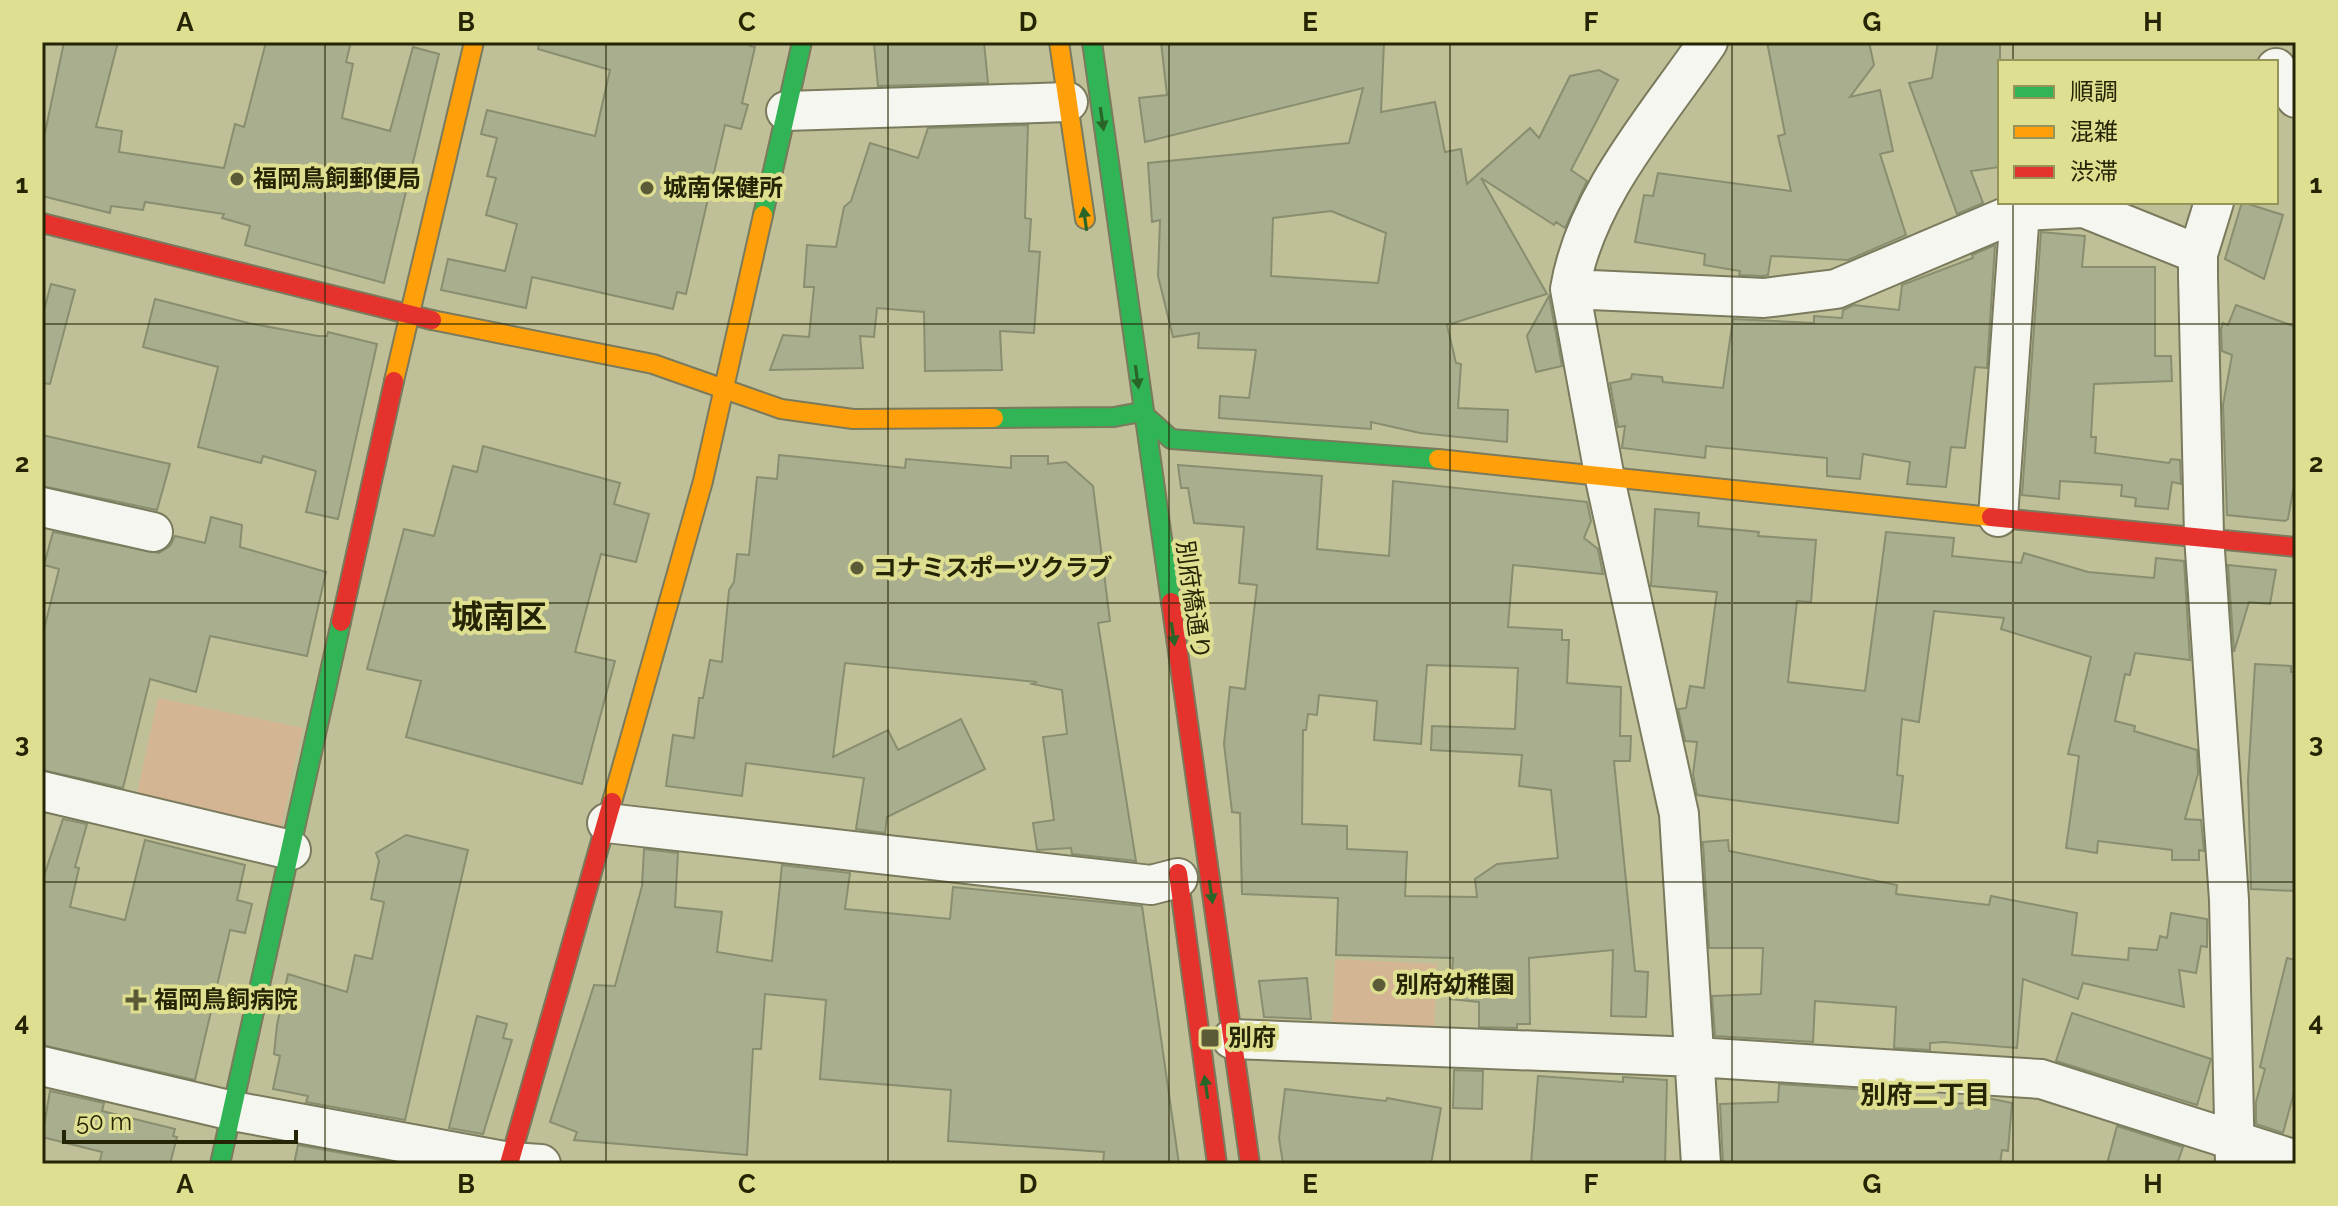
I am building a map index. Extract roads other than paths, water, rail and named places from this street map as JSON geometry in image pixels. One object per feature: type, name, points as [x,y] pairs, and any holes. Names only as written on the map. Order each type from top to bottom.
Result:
[{"type":"main road","points":[[220,1164],[409,315],[474,42]]},
{"type":"main road","points":[[520,1163],[607,823],[703,481],[802,42]]},
{"type":"main road","points":[[1059,42],[1058,94],[1089,244]]},
{"type":"main road","name":"別府橋通り","points":[[1092,42],[1141,412],[1250,1164]]},
{"type":"main road","points":[[42,223],[409,315],[653,364],[781,409],[853,419],[1114,417],[1141,412],[1171,439],[1459,461],[1605,479],[2296,547]]},
{"type":"main road","points":[[1176,863],[1217,1164]]},
{"type":"street","points":[[1701,1164],[1679,814],[1605,479],[1570,289],[1573,273],[1602,198],[1708,42]]},
{"type":"street","points":[[786,111],[1058,94]]},
{"type":"street","points":[[2213,204],[2198,254],[2204,536],[2229,900],[2235,1153]]},
{"type":"street","points":[[1570,289],[1764,298],[1836,289],[2020,211],[2084,208],[2198,254]]},
{"type":"street","points":[[1998,517],[2020,211]]},
{"type":"street","points":[[42,507],[153,532]]},
{"type":"street","points":[[42,791],[291,850]]},
{"type":"street","points":[[607,823],[1151,885],[1176,863]]},
{"type":"street","points":[[1232,1039],[1696,1057],[2041,1079],[2235,1153],[2296,1160]]},
{"type":"street","points":[[42,1066],[233,1111],[520,1163]]},
{"type":"place","name":"福岡鳥飼郵便局","points":[[237,179]]},
{"type":"place","name":"城南保健所","points":[[647,188]]},
{"type":"place","name":"コナミスポーツクラブ","points":[[857,568]]},
{"type":"place","name":"別府幼稚園","points":[[1379,985]]},
{"type":"place","name":"福岡鳥飼病院","points":[[136,1000]]},
{"type":"place","name":"別府","points":[[1210,1038]]},
{"type":"district","name":"城南区","points":[[499,617]]},
{"type":"district","name":"別府二丁目","points":[[1925,1095]]}]
